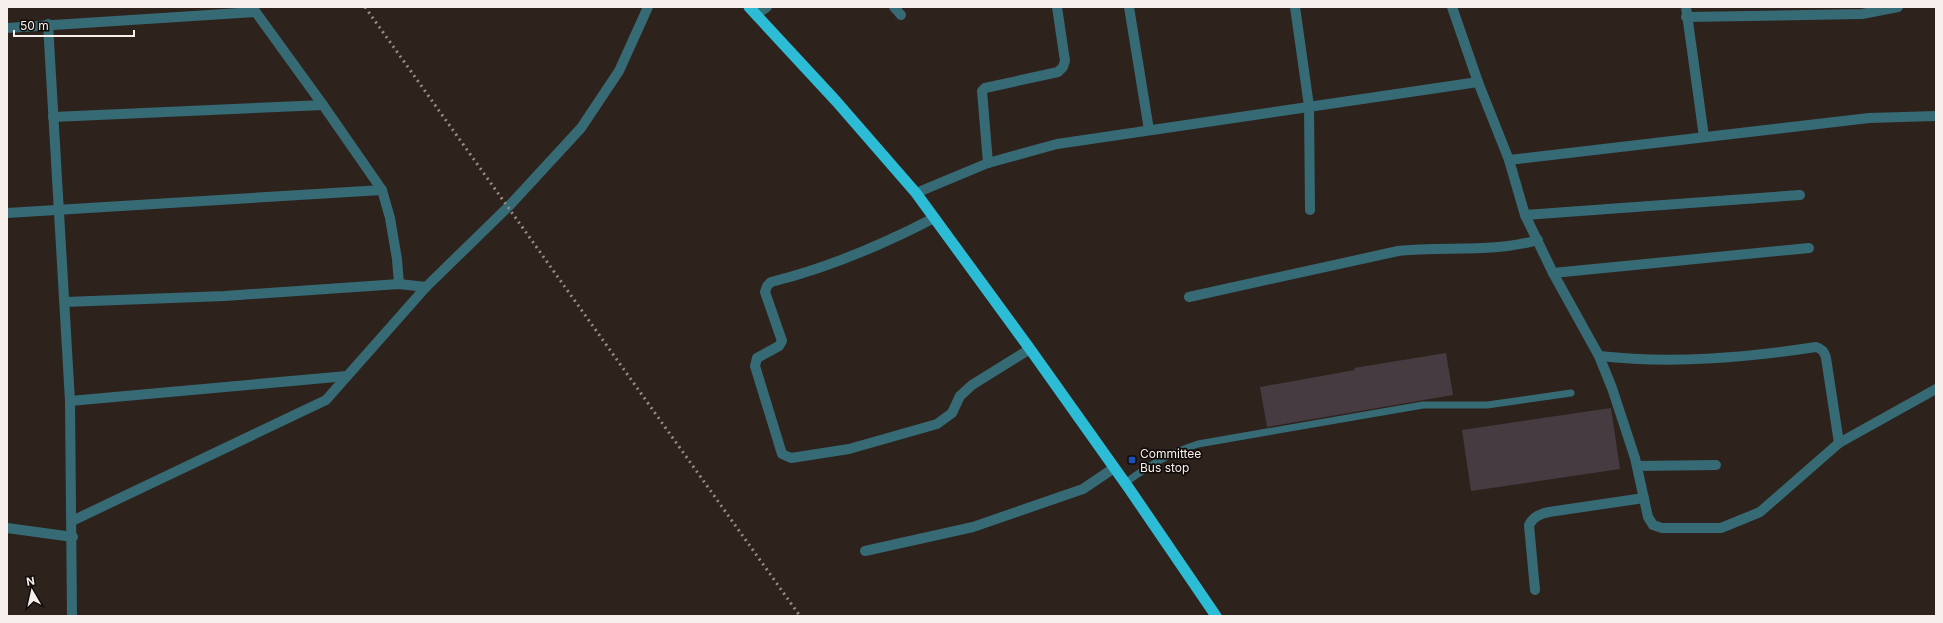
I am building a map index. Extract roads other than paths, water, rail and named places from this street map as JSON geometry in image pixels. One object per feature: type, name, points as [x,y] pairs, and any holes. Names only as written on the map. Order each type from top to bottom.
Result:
[{"type":"highway","points":[[752,11],[836,101],[916,193],[1030,349],[1125,483],[1216,616]]},
{"type":"street","points":[[72,521],[326,400],[426,287],[509,206],[581,128],[619,71],[648,7]]},
{"type":"street","points":[[752,11],[767,7]]},
{"type":"street","points":[[894,7],[901,15]]},
{"type":"street","points":[[988,163],[982,91],[986,88],[1058,72],[1063,67],[1064,61],[1057,7]]},
{"type":"street","points":[[1129,7],[1149,130]]},
{"type":"street","points":[[1295,7],[1309,106],[1310,210]]},
{"type":"street","points":[[1452,7],[1478,82],[1509,160],[1525,215],[1553,273],[1599,356],[1612,388],[1637,466],[1648,517],[1653,524],[1662,528],[1721,528],[1760,512],[1839,443],[1936,389]]},
{"type":"street","points":[[1704,137],[1686,12],[1862,14],[1898,7]]},
{"type":"street","points":[[7,28],[254,9],[382,190],[390,218],[397,259],[399,284]]},
{"type":"street","points":[[48,24],[70,401],[73,537],[72,616]]},
{"type":"street","points":[[916,193],[988,163],[1057,144],[1478,82]]},
{"type":"street","points":[[54,117],[323,105]]},
{"type":"street","points":[[1509,160],[1868,118],[1936,116]]},
{"type":"street","points":[[7,213],[382,190]]},
{"type":"street","points":[[1525,215],[1800,195]]},
{"type":"street","points":[[934,218],[884,243],[806,273],[771,282],[765,288],[782,341],[779,346],[757,358],[755,366],[782,454],[792,458],[849,449],[938,424],[952,414],[960,396],[972,384],[1030,349]]},
{"type":"street","points":[[1189,297],[1398,251],[1431,248],[1508,246],[1520,245],[1538,240]]},
{"type":"street","points":[[1553,273],[1809,248]]},
{"type":"street","points":[[65,302],[225,296],[399,284],[426,287]]},
{"type":"street","points":[[1599,356],[1678,360],[1759,356],[1816,347],[1820,348],[1824,352],[1826,358],[1839,443]]},
{"type":"street","points":[[70,401],[347,376]]},
{"type":"street","points":[[1637,466],[1716,465]]},
{"type":"street","points":[[865,551],[973,527],[1002,518],[1083,489],[1114,468]]},
{"type":"street","points":[[1535,590],[1529,524],[1532,519],[1538,515],[1549,512],[1644,498]]},
{"type":"street","points":[[7,528],[73,537]]},
{"type":"lane","points":[[1125,483],[1158,460],[1177,450],[1198,444],[1422,405],[1486,406],[1571,393]]},
{"type":"railway","points":[[365,7],[800,616]]},
{"type":"place","name":"Committee Bus stop","points":[[1132,460]]}]
